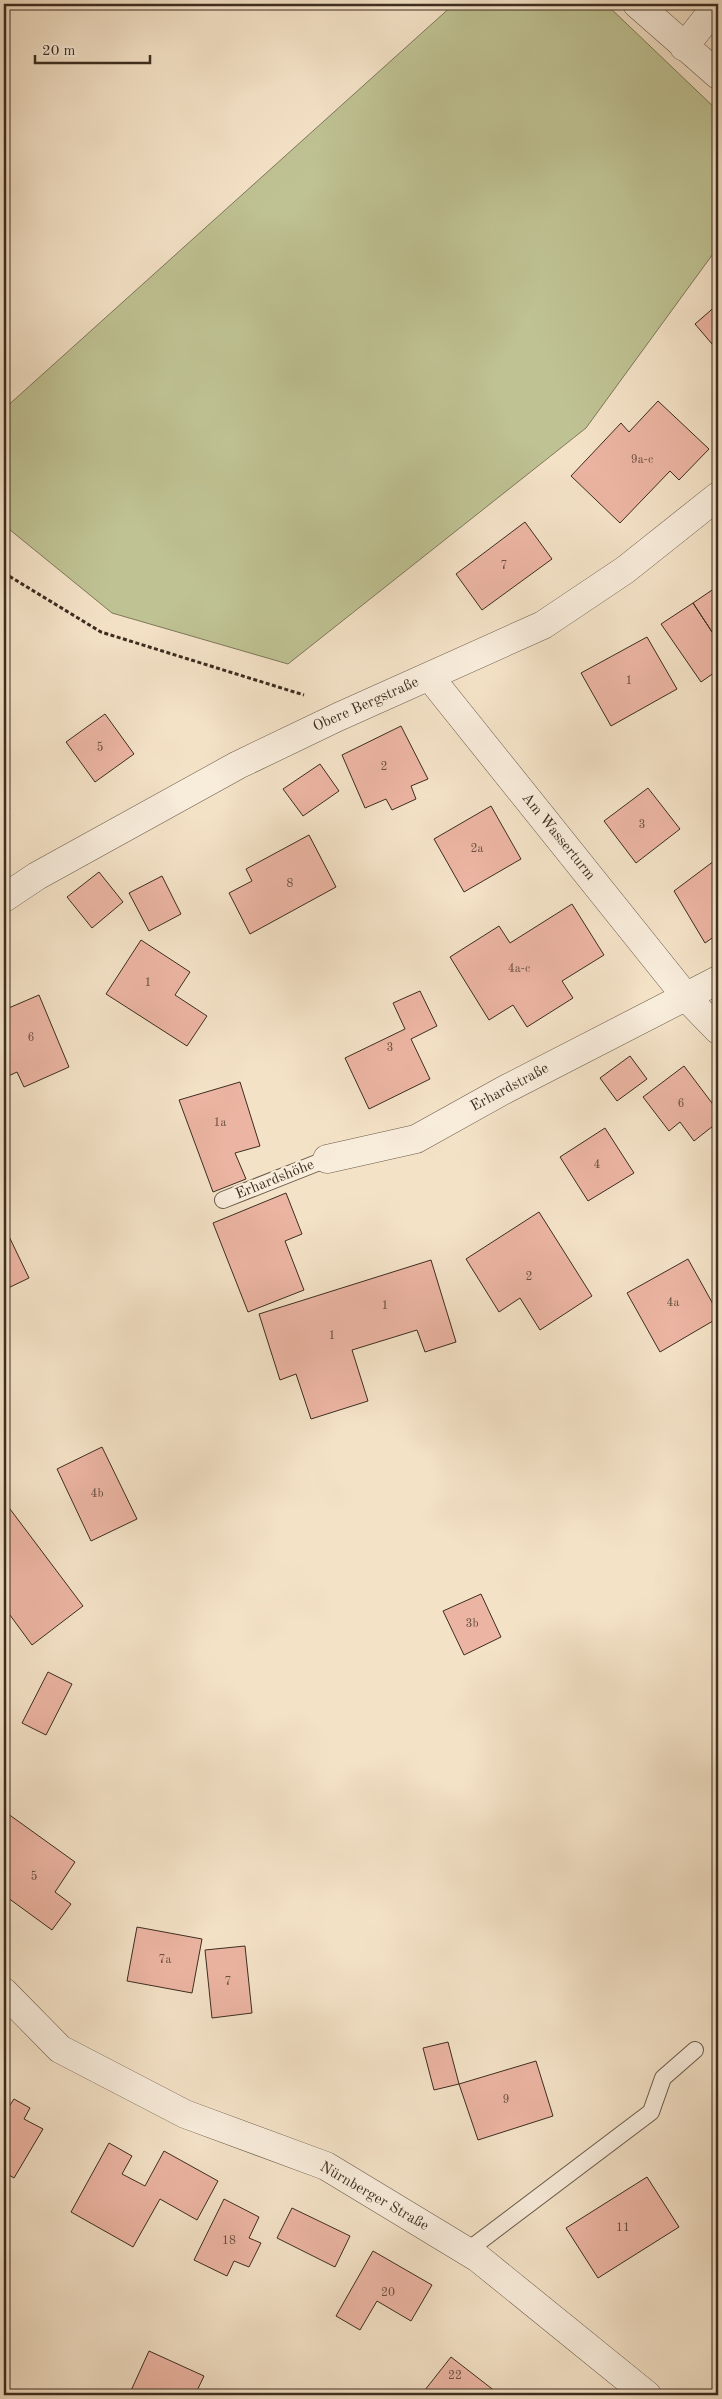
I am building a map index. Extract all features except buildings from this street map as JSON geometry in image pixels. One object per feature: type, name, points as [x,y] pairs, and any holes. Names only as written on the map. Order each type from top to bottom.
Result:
[{"type":"street","points":[[637,4],[718,75]]},
{"type":"street","points":[[684,47],[718,4]]},
{"type":"street","name":"Obere Bergstraße","points":[[4,898],[38,876],[238,765],[338,717],[544,624],[626,570],[718,496]]},
{"type":"street","name":"Am Wasserturm","points":[[432,676],[437,686],[687,998],[718,1030]]},
{"type":"street","points":[[687,998],[718,980]]},
{"type":"street","name":"Erhardstraße","points":[[327,1159],[416,1139],[506,1090],[687,998]]},
{"type":"street","name":"Nürnberger Straße","points":[[4,1992],[60,2049],[185,2114],[326,2166],[467,2251],[647,2395]]},
{"type":"lane","name":"Erhardshöhe","points":[[223,1200],[327,1159]]},
{"type":"lane","points":[[467,2251],[651,2112],[663,2078],[695,2050]]},
{"type":"path","points":[[4,572],[101,632],[309,696],[338,717]]},
{"type":"green space","points":[[454,4],[606,4],[718,111],[718,247],[586,428],[288,664],[112,613],[4,525],[4,409]]}]
